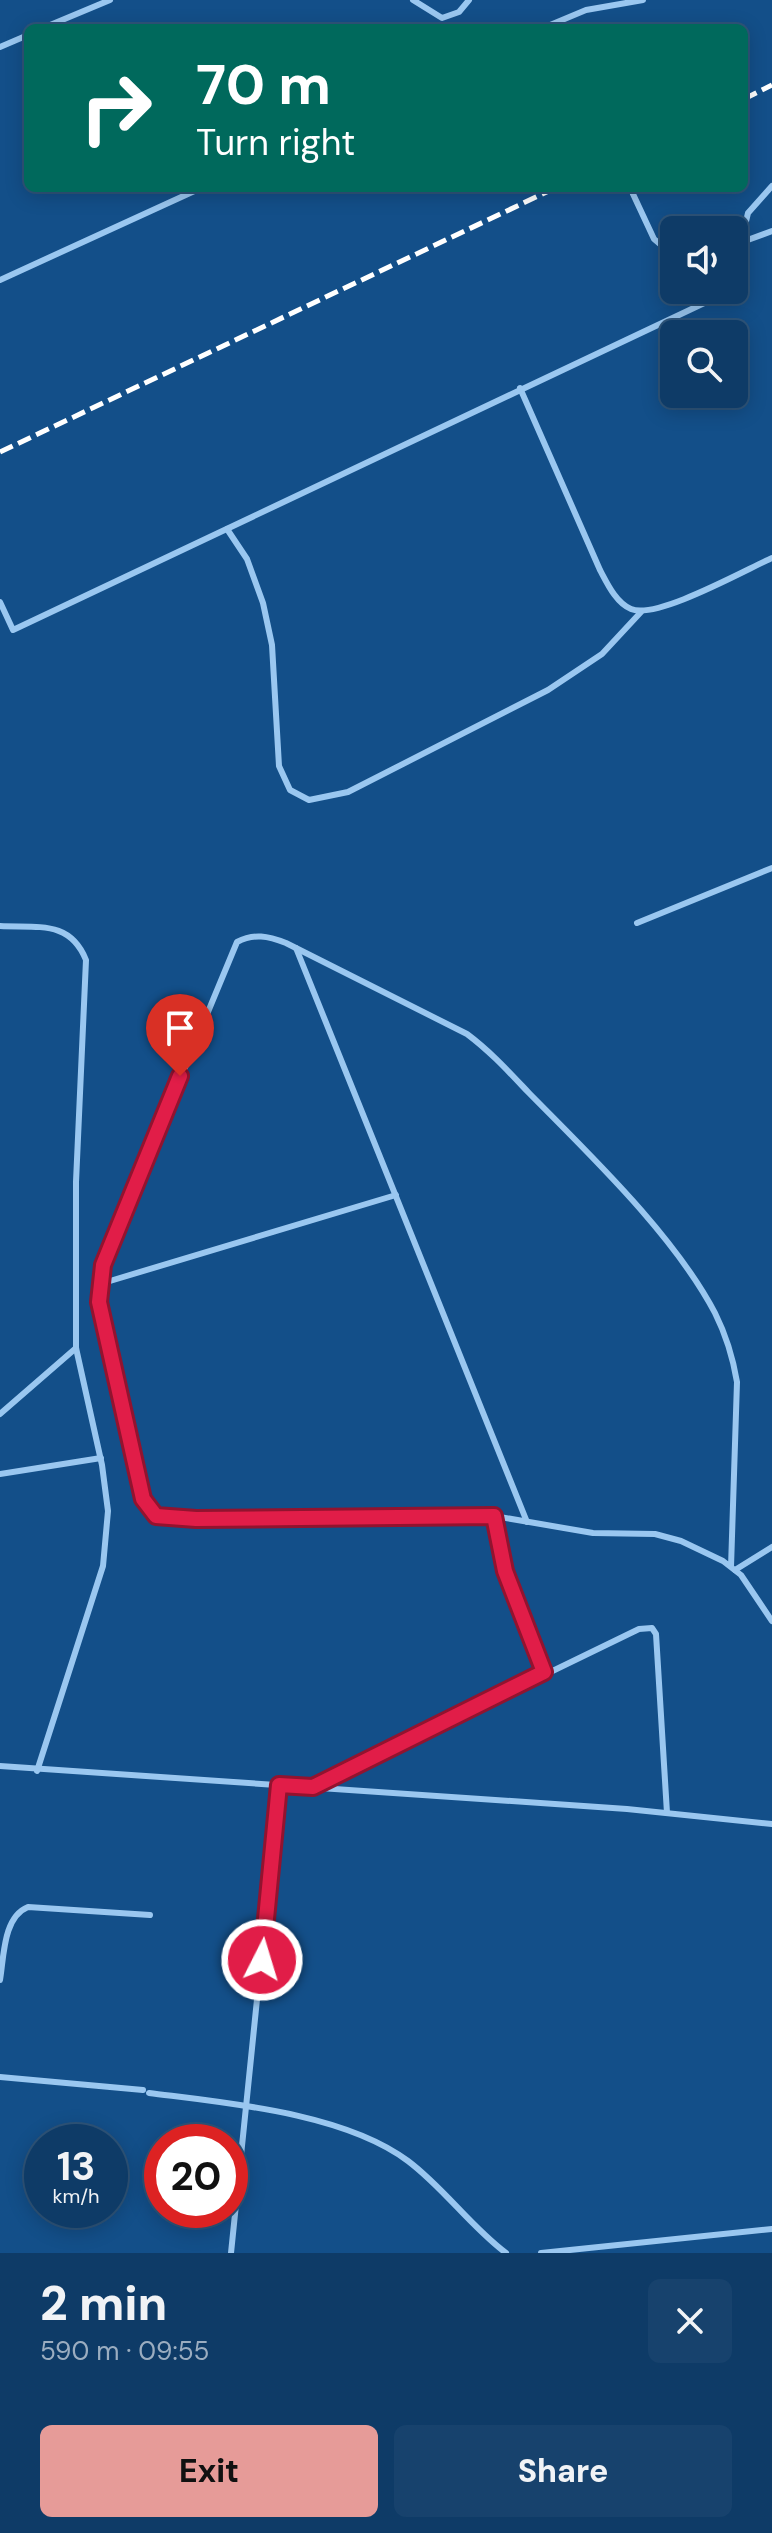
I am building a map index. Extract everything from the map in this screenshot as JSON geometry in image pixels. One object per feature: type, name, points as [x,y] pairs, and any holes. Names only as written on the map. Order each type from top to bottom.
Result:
[{"type":"lane","points":[[53,24],[110,0]]},
{"type":"lane","points":[[413,0],[442,18],[459,12],[469,0]]},
{"type":"lane","points":[[553,24],[586,10],[643,0]]},
{"type":"lane","points":[[0,47],[24,37]]},
{"type":"lane","points":[[747,216],[772,186]]},
{"type":"lane","points":[[0,280],[192,192]]},
{"type":"lane","points":[[633,194],[654,239],[660,244]]},
{"type":"lane","points":[[748,240],[772,231]]},
{"type":"lane","points":[[0,602],[13,630],[702,304]]},
{"type":"lane","points":[[520,388],[609,588],[628,609],[641,612],[661,607],[772,558]]},
{"type":"lane","points":[[227,529],[247,559],[263,603],[272,645],[279,766],[290,790],[309,800],[348,792],[548,690],[602,654],[641,612]]},
{"type":"lane","points":[[637,923],[772,868]]},
{"type":"lane","points":[[0,926],[66,932],[79,941],[86,960],[76,1182],[76,1348],[101,1458],[108,1511],[103,1566],[37,1771]]},
{"type":"lane","points":[[733,1569],[737,1382],[725,1336],[699,1287],[658,1233],[581,1145],[488,1050],[449,1023],[268,936],[247,936],[237,942],[108,1251],[100,1284],[99,1302],[136,1474],[143,1499],[156,1516],[494,1516],[593,1533],[655,1534],[702,1549],[733,1569],[754,1591],[772,1621]]},
{"type":"lane","points":[[296,948],[527,1522]]},
{"type":"lane","points":[[100,1284],[396,1195]]},
{"type":"lane","points":[[0,1414],[76,1348]]},
{"type":"lane","points":[[0,1474],[101,1458]]},
{"type":"lane","points":[[494,1516],[505,1571],[544,1672]]},
{"type":"lane","points":[[733,1569],[772,1547]]},
{"type":"lane","points":[[313,1787],[544,1672],[639,1629],[652,1628],[656,1634],[667,1813]]},
{"type":"lane","points":[[0,1766],[667,1813],[772,1824]]},
{"type":"lane","points":[[231,2253],[279,1785]]},
{"type":"lane","points":[[0,1980],[10,1928],[19,1910],[28,1907],[150,1915]]},
{"type":"lane","points":[[0,2077],[146,2091],[247,2105],[368,2138],[408,2161],[506,2253]]},
{"type":"lane","points":[[541,2253],[772,2229]]},
{"type":"railway","points":[[748,97],[772,85]]},
{"type":"railway","points":[[0,452],[547,192]]},
{"type":"route","points":[[180,1076],[103,1265],[99,1302],[136,1474],[149,1509],[156,1516],[196,1519],[494,1516],[505,1571],[544,1672],[313,1787],[279,1785],[262,1960]]}]
